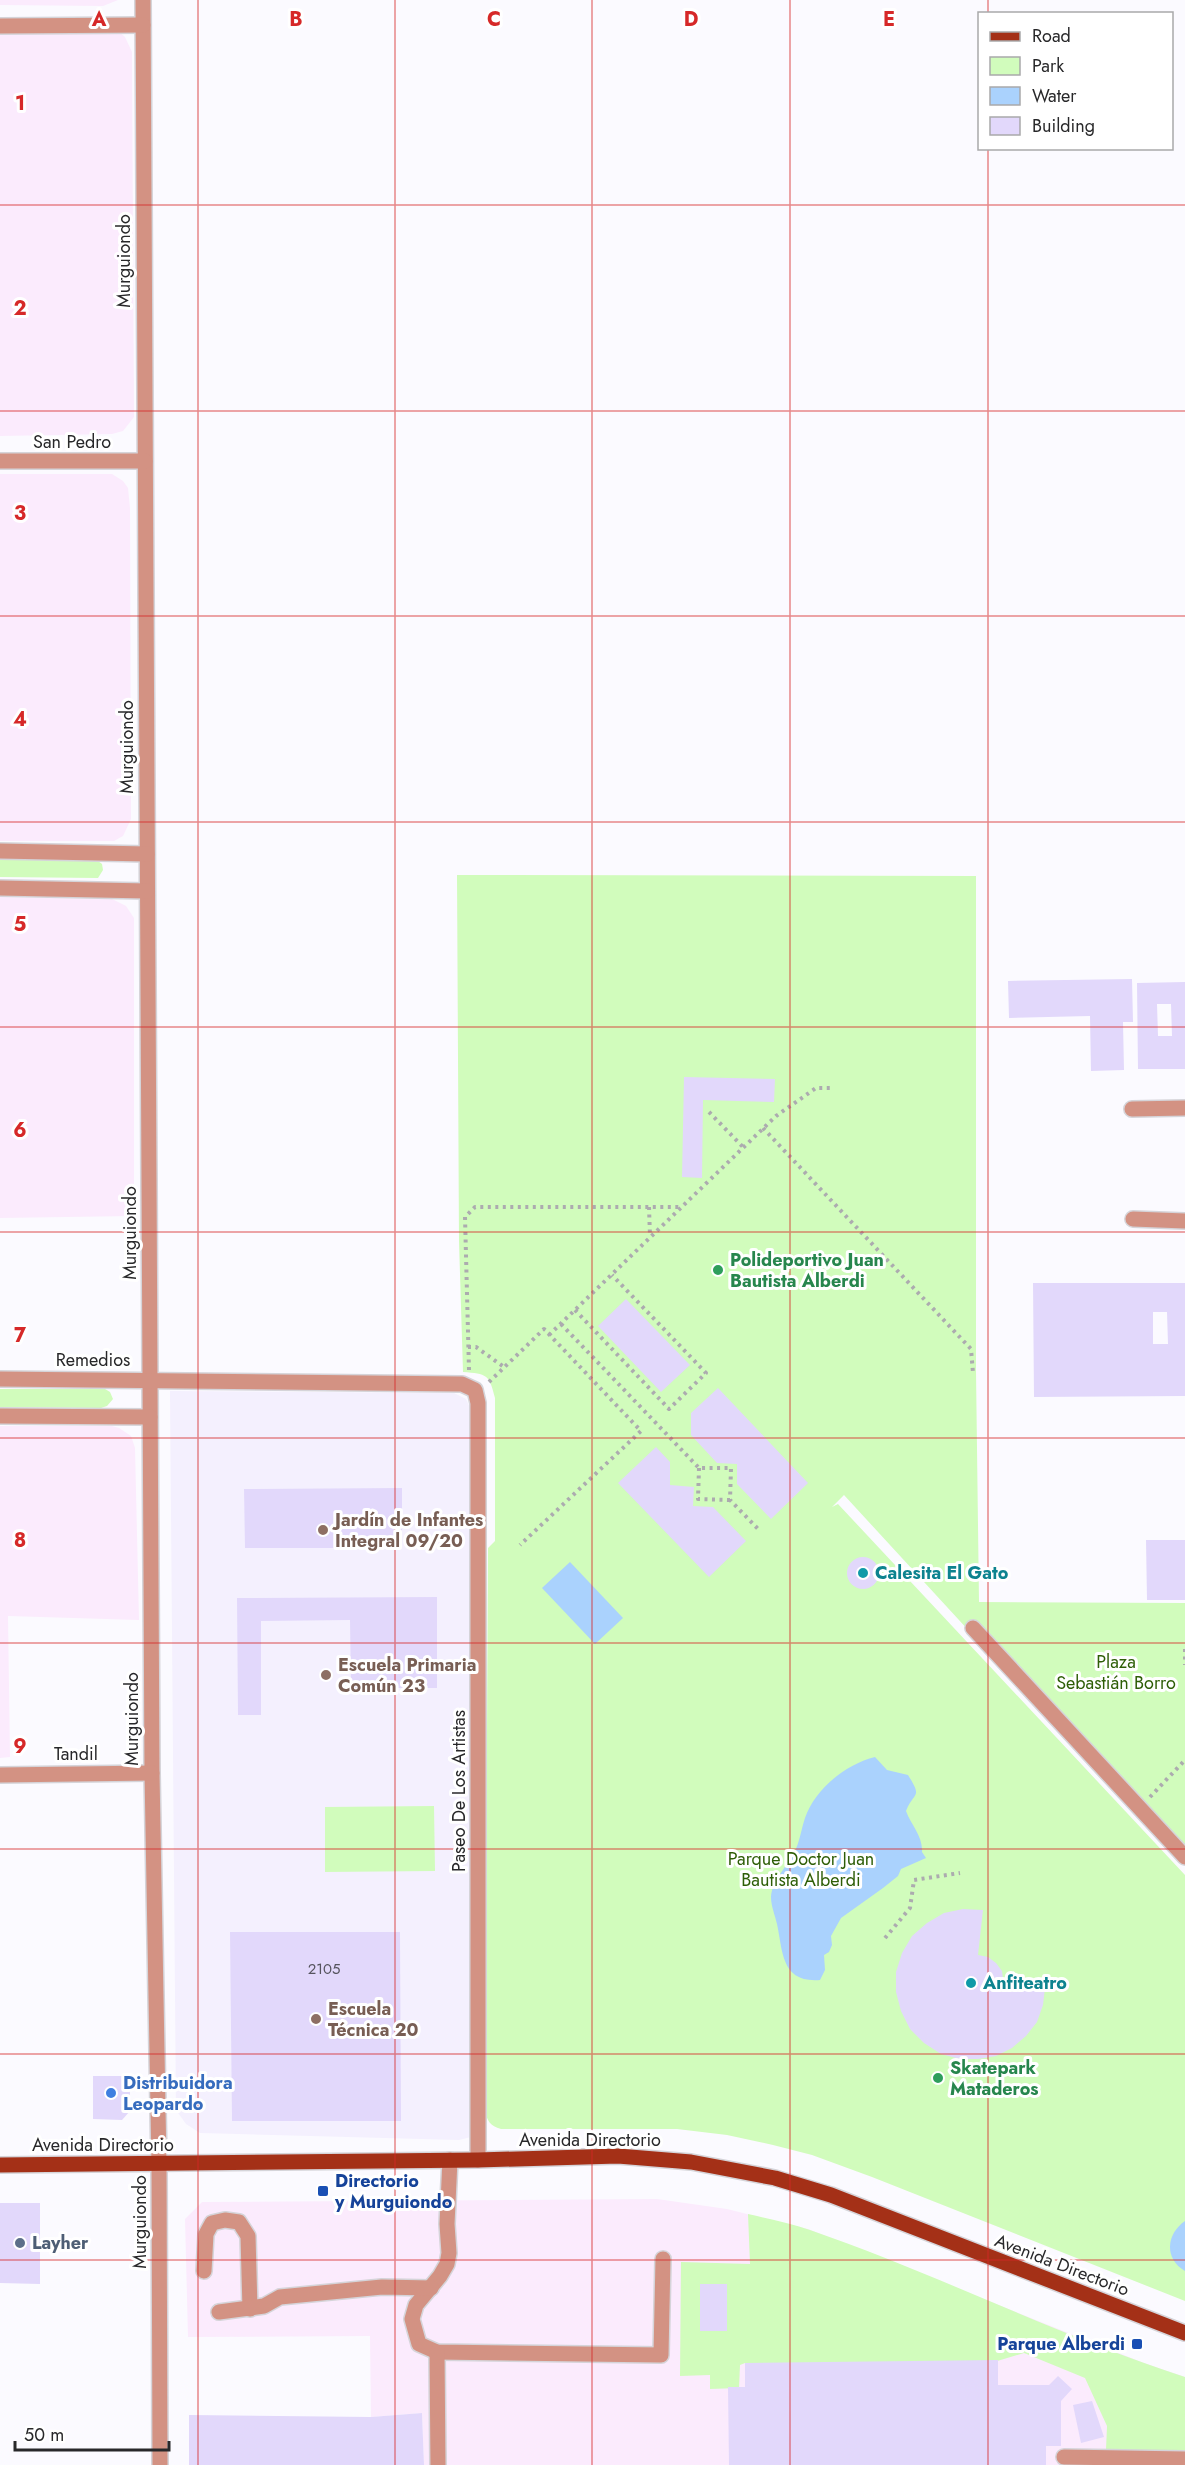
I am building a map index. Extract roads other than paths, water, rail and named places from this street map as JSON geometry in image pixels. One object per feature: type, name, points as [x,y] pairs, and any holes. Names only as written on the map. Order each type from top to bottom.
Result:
[{"type":"main road","name":"Avenida Directorio","points":[[0,2165],[478,2160],[618,2156],[691,2162],[775,2178],[831,2195],[1185,2333]]},
{"type":"street","name":"Murguiondo","points":[[143,0],[152,1773],[159,2164],[160,2465]]},
{"type":"street","points":[[0,26],[143,26]]},
{"type":"street","name":"San Pedro","points":[[0,461],[144,461]]},
{"type":"street","points":[[0,851],[147,854]]},
{"type":"street","points":[[0,888],[147,891]]},
{"type":"street","points":[[1132,1108],[1185,1108]]},
{"type":"street","points":[[1133,1219],[1185,1221]]},
{"type":"street","name":"Remedios","points":[[0,1379],[150,1380]]},
{"type":"street","name":"Paseo De Los Artistas","points":[[150,1380],[473,1389],[478,2160]]},
{"type":"street","points":[[0,1416],[150,1417]]},
{"type":"street","points":[[974,1628],[1185,1857]]},
{"type":"street","name":"Tandil","points":[[0,1775],[152,1773]]},
{"type":"street","points":[[450,2160],[447,2224],[449,2253],[447,2264],[416,2305],[412,2319],[419,2344],[437,2352],[662,2355],[663,2259]]},
{"type":"street","points":[[204,2271],[206,2234],[212,2223],[225,2220],[239,2223],[248,2235],[250,2309]]},
{"type":"street","points":[[219,2312],[264,2306],[280,2297],[382,2287],[431,2288]]},
{"type":"street","points":[[437,2352],[438,2465]]},
{"type":"street","points":[[1064,2457],[1185,2459]]},
{"type":"water","points":[[570,1562],[623,1618],[595,1644],[542,1588]]},
{"type":"water","points":[[875,1757],[887,1770],[908,1775],[913,1783],[916,1794],[906,1811],[919,1836],[922,1852],[926,1858],[901,1869],[898,1876],[841,1918],[831,1936],[832,1945],[829,1952],[824,1955],[825,1970],[820,1980],[807,1980],[791,1971],[786,1964],[772,1904],[772,1891],[794,1853],[805,1818],[816,1797],[833,1779],[853,1765]]},
{"type":"water","points":[[1185,2221],[1185,2271],[1173,2260],[1170,2246],[1174,2233]]},
{"type":"place","name":"Polideportivo Juan Bautista Alberdi","points":[[718,1270]]},
{"type":"place","name":"Jardín de Infantes Integral 09/20","points":[[323,1530]]},
{"type":"place","name":"Calesita El Gato","points":[[863,1573]]},
{"type":"place","name":"Escuela Primaria Común 23","points":[[326,1675]]},
{"type":"place","name":"Anfiteatro","points":[[971,1983]]},
{"type":"place","name":"Escuela Técnica 20","points":[[316,2019]]},
{"type":"place","name":"Skatepark Mataderos","points":[[938,2078]]},
{"type":"place","name":"Distribuidora Leopardo","points":[[111,2093]]},
{"type":"place","name":"Directorio y Murguiondo","points":[[323,2191]]},
{"type":"place","name":"Layher","points":[[20,2243]]},
{"type":"place","name":"Parque Alberdi","points":[[1137,2344]]},
{"type":"park label","name":"Plaza Sebastián Borro","points":[[1116,1672]]},
{"type":"park label","name":"Parque Doctor Juan Bautista Alberdi","points":[[801,1869]]}]
